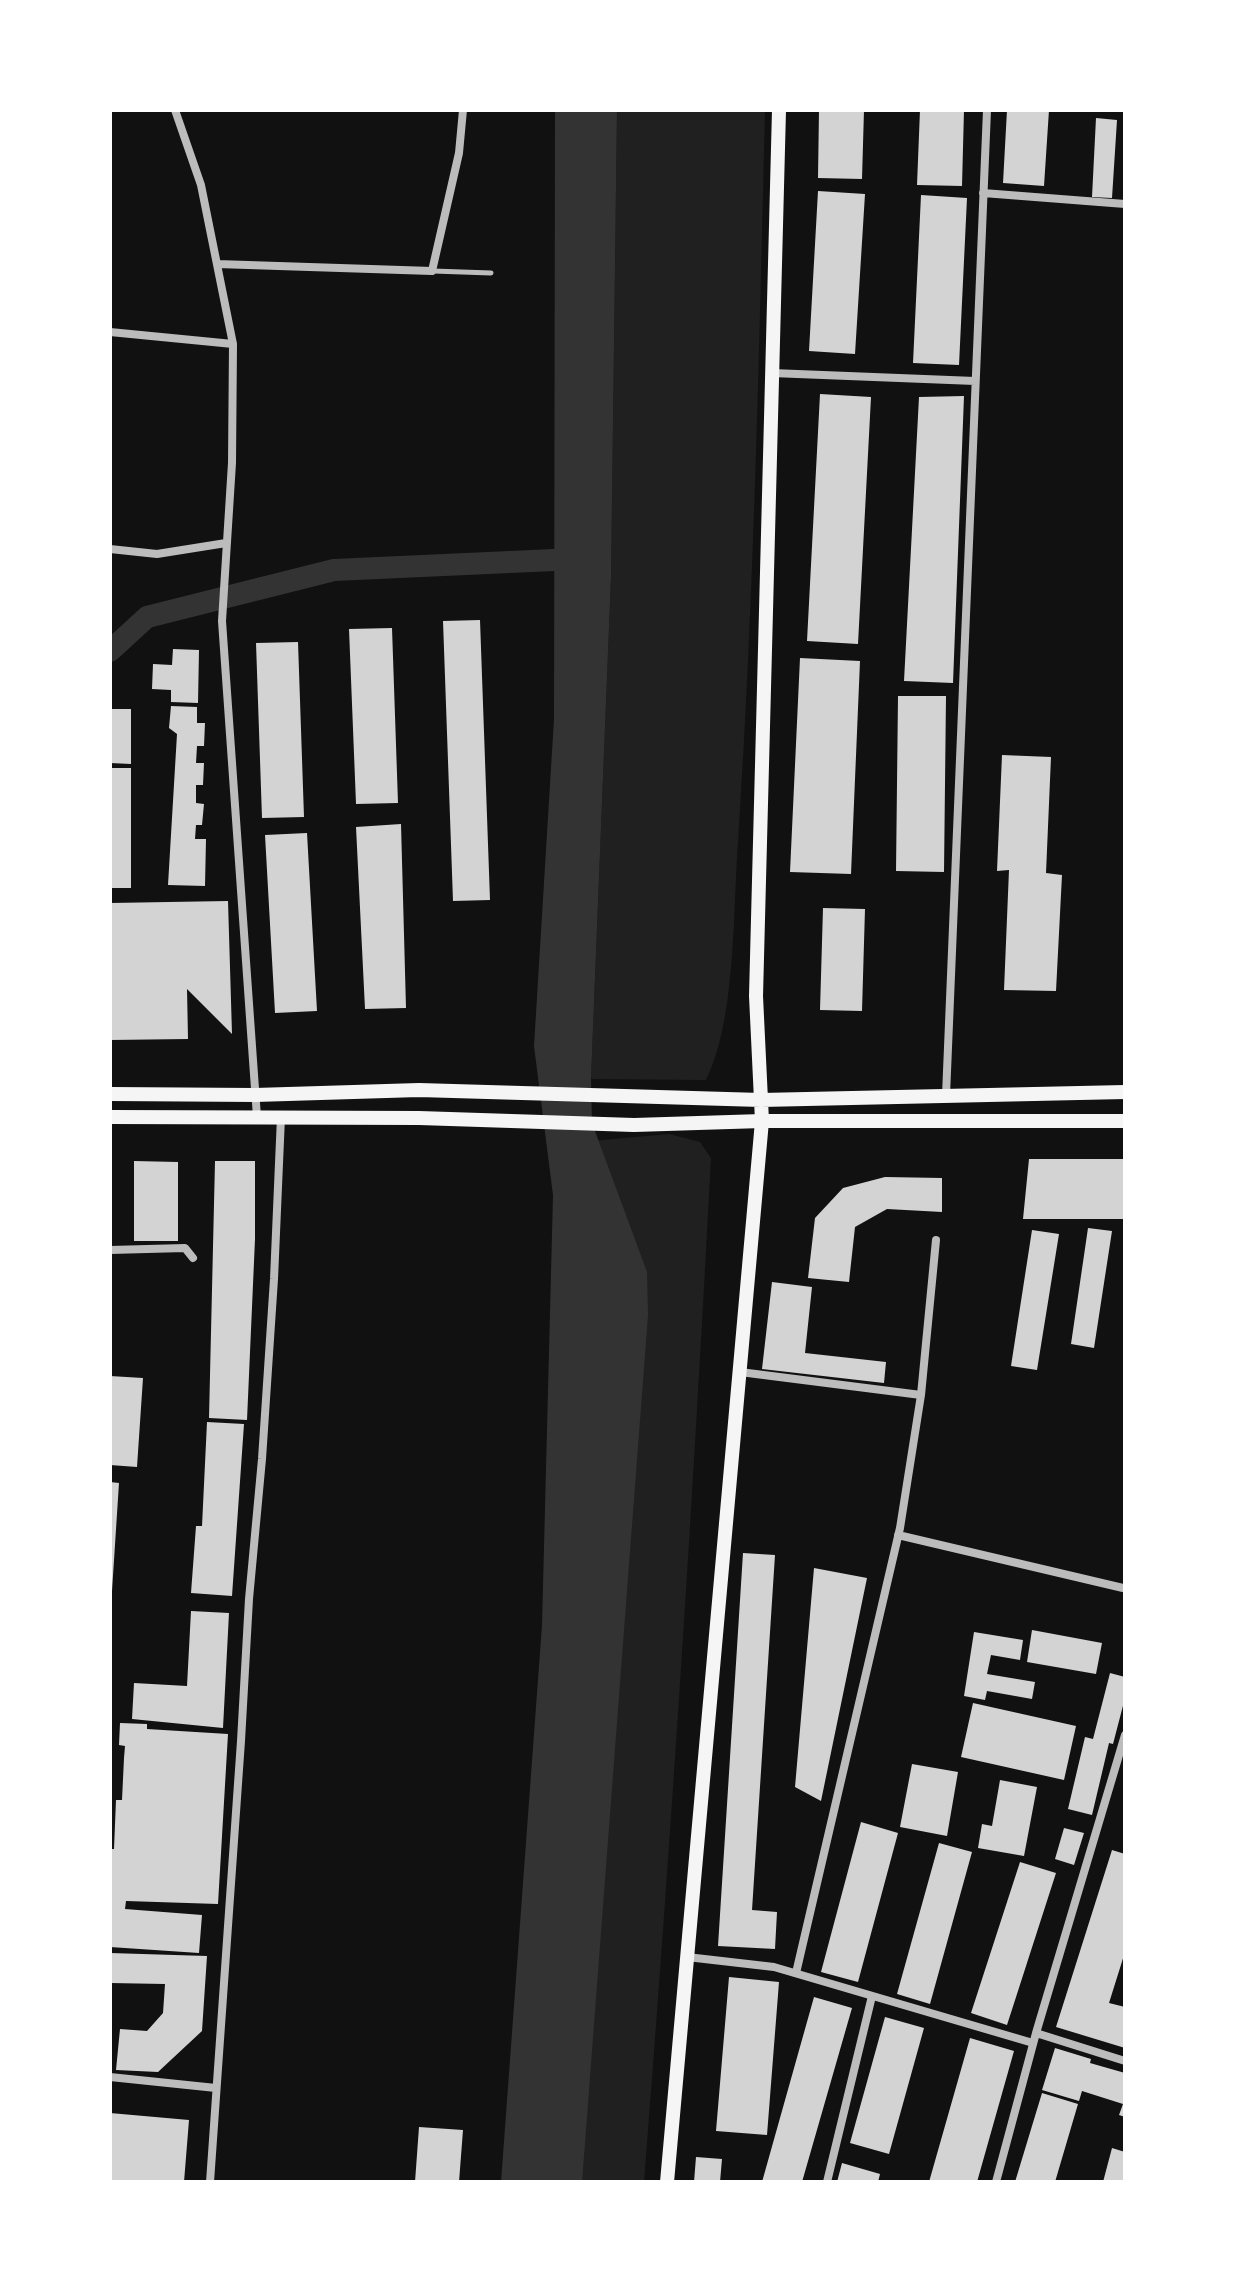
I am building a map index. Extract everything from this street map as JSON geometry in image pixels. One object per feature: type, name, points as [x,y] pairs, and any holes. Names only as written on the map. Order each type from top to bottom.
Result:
[{"type":"main road","points":[[667,2182],[762,1121],[756,996],[779,110]]},
{"type":"main road","points":[[110,1094],[255,1095],[419,1090],[761,1100],[1125,1092]]},
{"type":"main road","points":[[110,1117],[281,1117],[634,1125],[762,1121],[1125,1121]]},
{"type":"street","points":[[175,110],[201,185],[233,344],[232,463],[222,621],[257,1117]]},
{"type":"street","points":[[217,264],[432,271],[459,153],[463,110]]},
{"type":"street","points":[[946,1095],[987,110]]},
{"type":"street","points":[[983,193],[1125,204]]},
{"type":"street","points":[[110,332],[233,344]]},
{"type":"street","points":[[772,373],[975,381]]},
{"type":"street","points":[[110,549],[157,554],[226,543]]},
{"type":"street","points":[[210,2182],[249,1599],[271,1324],[281,1117]]},
{"type":"street","points":[[796,1973],[898,1535],[921,1395],[936,1240]]},
{"type":"street","points":[[110,1250],[185,1248],[193,1258]]},
{"type":"street","points":[[740,1372],[921,1395]]},
{"type":"street","points":[[898,1535],[1123,1588]]},
{"type":"street","points":[[996,2182],[1035,2038],[1125,1735]]},
{"type":"street","points":[[687,1957],[774,1967],[872,1996],[1125,2061]]},
{"type":"street","points":[[827,2182],[872,1996]]},
{"type":"street","points":[[110,2077],[216,2088]]},
{"type":"lane","points":[[432,271],[491,273]]},
{"type":"shaded area","points":[[555,110],[617,110],[611,577],[591,1078],[592,1123],[647,1272],[648,1315],[582,2182],[501,2182],[542,1625],[553,1195],[534,1046],[554,719]]},
{"type":"shaded area","points":[[617,110],[765,110],[752,568],[734,932],[723,1027],[706,1080],[591,1079],[611,577]]},
{"type":"shaded area","points":[[669,1134],[700,1142],[711,1158],[681,1670],[644,2182],[571,2182],[592,1141]]},
{"type":"building","points":[[819,110],[864,110],[862,179],[818,178]]},
{"type":"building","points":[[920,110],[964,110],[962,186],[917,185]]},
{"type":"building","points":[[1007,110],[1049,110],[1044,186],[1003,183]]},
{"type":"building","points":[[1096,118],[1117,120],[1112,198],[1092,197]]},
{"type":"building","points":[[818,191],[865,194],[855,354],[809,351]]},
{"type":"building","points":[[921,195],[967,198],[959,365],[913,363]]},
{"type":"building","points":[[820,394],[871,397],[858,644],[807,641]]},
{"type":"building","points":[[964,396],[953,683],[904,681],[919,397]]},
{"type":"building","points":[[480,620],[490,900],[453,901],[443,621]]},
{"type":"building","points":[[392,628],[398,803],[356,804],[349,629]]},
{"type":"building","points":[[298,642],[304,817],[262,818],[256,643]]},
{"type":"building","points":[[173,649],[199,650],[198,703],[171,702],[171,690],[152,689],[153,664],[172,665]]},
{"type":"building","points":[[800,658],[860,661],[851,874],[790,872]]},
{"type":"building","points":[[898,696],[946,696],[944,872],[896,871]]},
{"type":"building","points":[[171,706],[197,707],[197,723],[205,723],[204,746],[197,746],[196,763],[204,763],[203,785],[196,785],[196,803],[204,804],[202,825],[196,825],[195,839],[206,839],[205,886],[168,885],[177,734],[169,728]]},
{"type":"building","points":[[110,709],[131,709],[131,764],[110,763]]},
{"type":"building","points":[[1002,755],[1051,757],[1046,873],[1062,875],[1056,991],[1004,990],[1009,870],[997,871]]},
{"type":"building","points":[[110,768],[131,768],[131,888],[110,888]]},
{"type":"building","points":[[401,824],[406,1008],[365,1009],[356,827]]},
{"type":"building","points":[[307,833],[317,1011],[275,1013],[265,835]]},
{"type":"building","points":[[228,901],[232,1034],[187,989],[188,1039],[110,1040],[110,903]]},
{"type":"building","points":[[823,908],[865,909],[862,1011],[820,1010]]},
{"type":"building","points":[[1029,1159],[1125,1159],[1125,1219],[1023,1219]]},
{"type":"building","points":[[134,1161],[178,1162],[178,1241],[134,1241]]},
{"type":"building","points":[[215,1161],[255,1161],[255,1239],[247,1420],[209,1418]]},
{"type":"building","points":[[885,1177],[942,1178],[942,1212],[887,1209],[855,1227],[849,1282],[808,1278],[815,1218],[843,1188]]},
{"type":"building","points":[[1088,1228],[1112,1231],[1094,1348],[1071,1344]]},
{"type":"building","points":[[1032,1230],[1059,1234],[1037,1370],[1011,1366]]},
{"type":"building","points":[[772,1282],[812,1287],[805,1353],[886,1362],[884,1383],[762,1369]]},
{"type":"building","points":[[110,1376],[143,1378],[137,1467],[110,1465]]},
{"type":"building","points":[[207,1422],[244,1424],[232,1596],[191,1593],[196,1526],[202,1526]]},
{"type":"building","points":[[110,1482],[119,1483],[112,1591],[110,1591]]},
{"type":"building","points":[[743,1553],[775,1555],[752,1910],[777,1912],[775,1949],[718,1946]]},
{"type":"building","points":[[814,1568],[867,1578],[821,1801],[795,1787]]},
{"type":"building","points":[[191,1611],[229,1613],[223,1728],[132,1719],[134,1683],[187,1686]]},
{"type":"building","points":[[1032,1630],[1102,1643],[1096,1674],[1027,1662]]},
{"type":"building","points":[[974,1632],[1023,1640],[1020,1660],[991,1655],[987,1674],[1035,1682],[1032,1699],[987,1691],[985,1700],[964,1696]]},
{"type":"building","points":[[1110,1673],[1125,1677],[1125,1698],[1113,1744],[1109,1743],[1092,1815],[1068,1809],[1085,1737],[1093,1739]]},
{"type":"building","points":[[973,1703],[1076,1726],[1064,1780],[961,1757]]},
{"type":"building","points":[[120,1723],[147,1724],[147,1729],[228,1734],[218,1904],[126,1901],[125,1909],[202,1915],[199,1953],[110,1947],[110,1849],[114,1849],[116,1800],[122,1800],[125,1746],[119,1745]]},
{"type":"building","points":[[912,1764],[958,1772],[947,1836],[900,1827]]},
{"type":"building","points":[[1000,1780],[1037,1787],[1024,1856],[978,1848],[982,1824],[992,1826]]},
{"type":"building","points":[[861,1822],[898,1833],[858,1982],[821,1972]]},
{"type":"building","points":[[1064,1828],[1084,1833],[1074,1865],[1055,1859]]},
{"type":"building","points":[[939,1843],[972,1852],[930,2004],[897,1994]]},
{"type":"building","points":[[1112,1850],[1125,1854],[1125,1952],[1109,2003],[1125,2007],[1125,2048],[1056,2027]]},
{"type":"building","points":[[1020,1862],[1056,1873],[1007,2025],[971,2013]]},
{"type":"building","points":[[110,1953],[207,1956],[202,2031],[158,2072],[116,2070],[120,2029],[147,2031],[163,2013],[165,1984],[110,1983]]},
{"type":"building","points":[[729,1977],[779,1982],[767,2135],[716,2131]]},
{"type":"building","points":[[814,1997],[852,2008],[802,2182],[762,2182]]},
{"type":"building","points":[[885,2017],[924,2028],[889,2154],[850,2143]]},
{"type":"building","points":[[970,2038],[1014,2051],[977,2182],[929,2182]]},
{"type":"building","points":[[1055,2048],[1125,2073],[1125,2117],[1119,2115],[1123,2104],[1082,2091],[1079,2101],[1042,2090]]},
{"type":"building","points":[[1042,2093],[1078,2104],[1055,2182],[1015,2182]]},
{"type":"building","points":[[110,2113],[189,2120],[184,2182],[110,2182]]},
{"type":"building","points":[[419,2127],[463,2130],[459,2182],[415,2182]]},
{"type":"building","points":[[1112,2148],[1125,2152],[1125,2182],[1103,2182]]},
{"type":"building","points":[[696,2157],[722,2159],[720,2182],[694,2182]]},
{"type":"building","points":[[842,2163],[880,2174],[878,2182],[837,2182]]},
{"type":"waterway","points":[[110,651],[147,617],[334,570],[554,560]]}]
